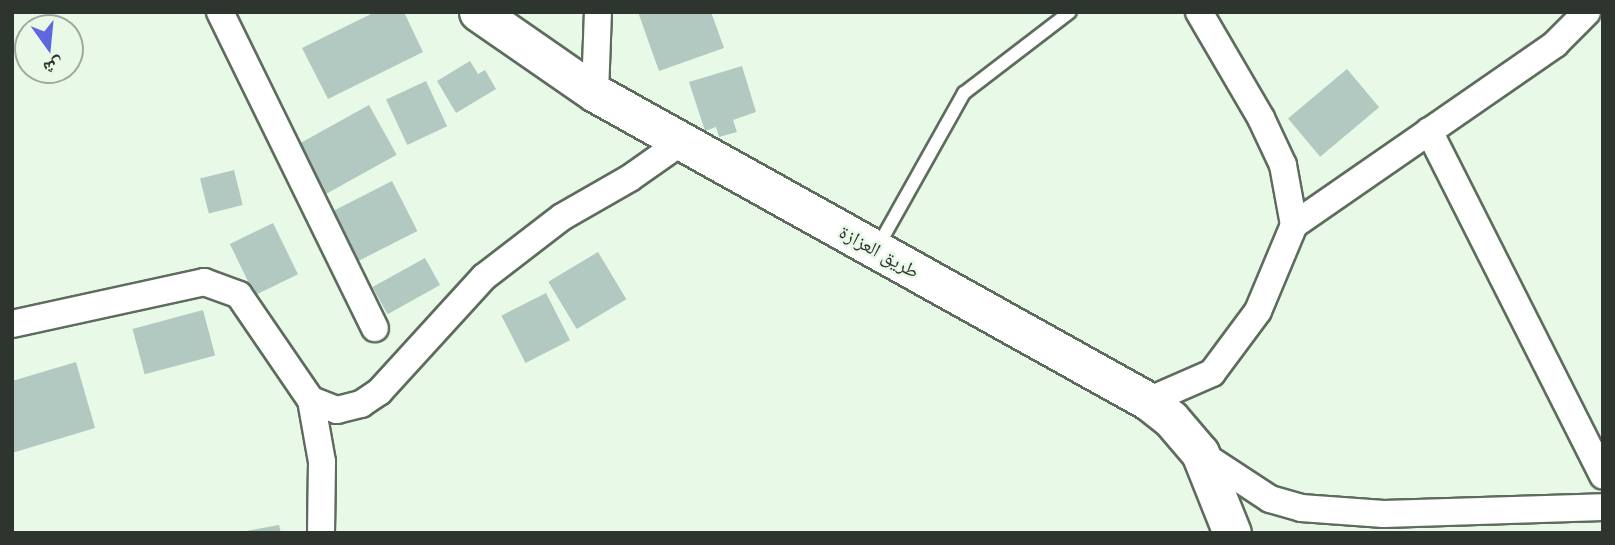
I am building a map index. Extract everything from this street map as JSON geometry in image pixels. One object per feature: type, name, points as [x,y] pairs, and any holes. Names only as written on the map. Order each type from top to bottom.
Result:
[{"type":"street","points":[[220,12],[375,328]]},
{"type":"street","name":"طريق العزازة","points":[[478,12],[595,93],[1148,401],[1171,419],[1200,453],[1232,533]]},
{"type":"street","points":[[595,93],[598,12]]},
{"type":"street","points":[[1148,401],[1212,373],[1258,311],[1294,225],[1555,44],[1587,12]]},
{"type":"street","points":[[1206,14],[1283,165],[1294,225]]},
{"type":"street","points":[[1429,131],[1603,476]]},
{"type":"street","points":[[311,400],[337,410],[361,404],[379,392],[484,277],[562,217],[681,142]]},
{"type":"street","points":[[12,324],[204,282],[239,295],[311,400],[322,462],[321,533]]},
{"type":"street","points":[[1200,453],[1270,499],[1301,508],[1384,514],[1603,507]]},
{"type":"lane","points":[[876,250],[964,93],[1070,12]]},
{"type":"building","points":[[375,12],[404,12],[423,52],[328,99],[302,48]]},
{"type":"building","points":[[638,12],[711,12],[724,48],[659,71]]},
{"type":"building","points":[[470,61],[478,74],[485,70],[496,89],[456,113],[437,81]]},
{"type":"building","points":[[742,66],[756,112],[733,120],[737,132],[719,137],[716,127],[705,131],[689,82]]},
{"type":"building","points":[[1347,69],[1379,107],[1320,157],[1288,118]]},
{"type":"building","points":[[426,81],[447,126],[407,145],[386,100]]},
{"type":"building","points":[[369,105],[397,155],[322,196],[295,146]]},
{"type":"building","points":[[234,170],[243,205],[209,213],[200,178]]},
{"type":"building","points":[[392,181],[417,231],[354,263],[329,213]]},
{"type":"building","points":[[273,223],[298,274],[255,295],[230,244]]},
{"type":"building","points":[[598,252],[626,299],[577,329],[548,282]]},
{"type":"building","points":[[425,258],[440,285],[388,314],[373,287]]},
{"type":"building","points":[[546,293],[570,340],[526,363],[501,316]]},
{"type":"building","points":[[203,310],[215,355],[145,374],[132,329]]},
{"type":"building","points":[[76,362],[95,428],[12,453],[12,381]]},
{"type":"building","points":[[279,525],[281,533],[246,533],[246,531]]}]
